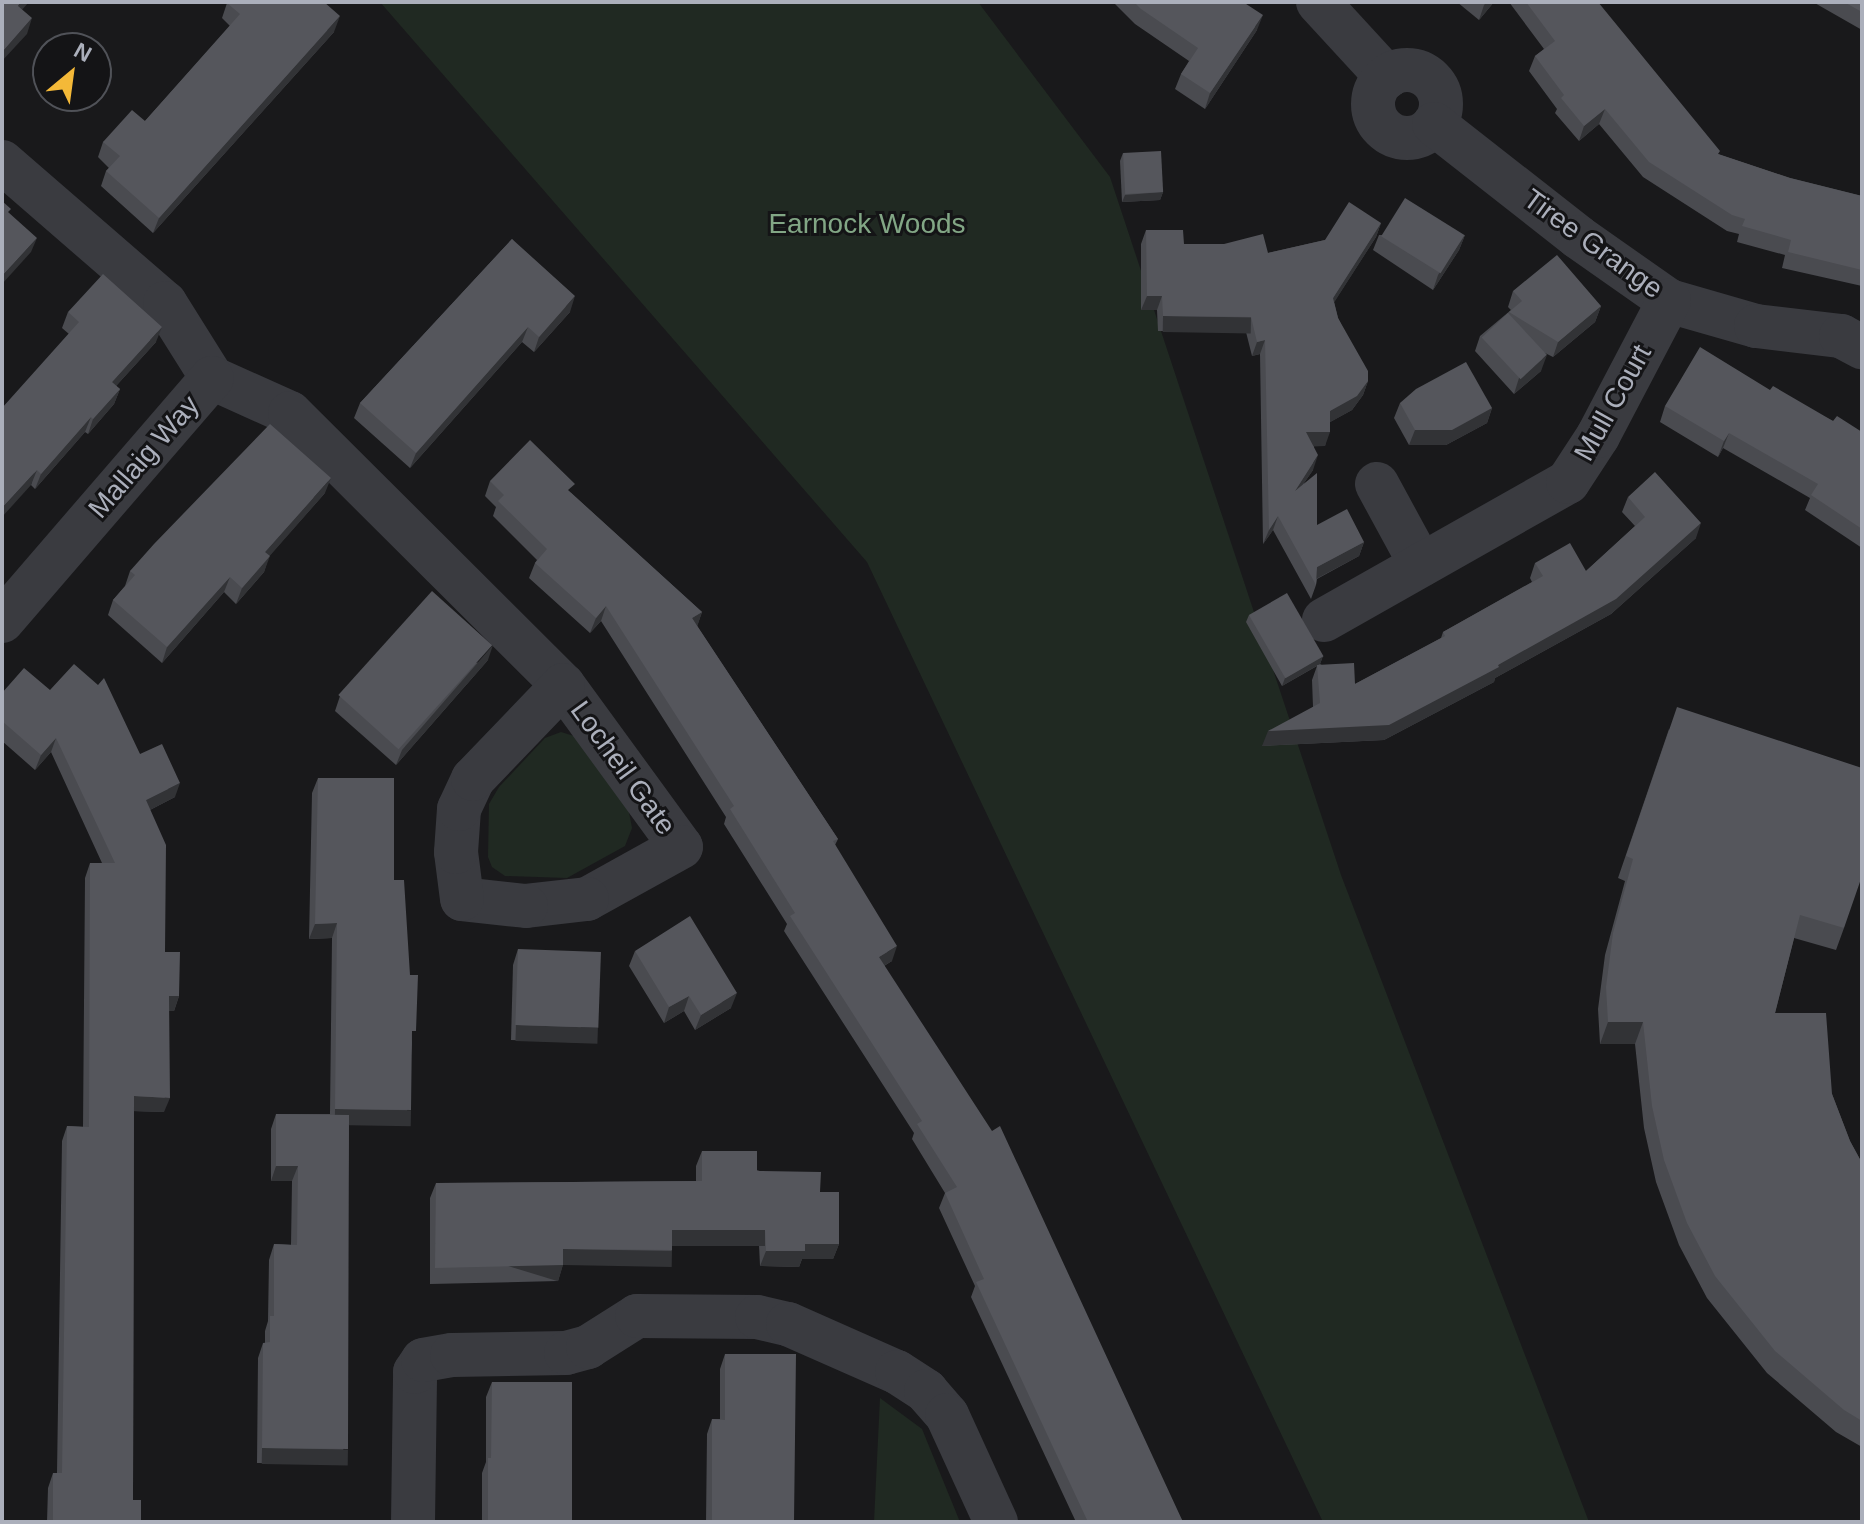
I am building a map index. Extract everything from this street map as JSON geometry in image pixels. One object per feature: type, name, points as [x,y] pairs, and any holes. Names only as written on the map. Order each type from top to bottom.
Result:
[{"type":"street","name":"Tiree Grange","points":[[1318,2],[1387,77],[1408,70],[1431,81],[1441,98],[1441,109],[1434,124],[1578,237],[1669,301],[1756,326],[1841,336],[1862,347]]},
{"type":"street","name":"Mallaig Way","points":[[2,162],[165,303],[212,378],[2,621]]},
{"type":"street","name":"Mull Court","points":[[1324,620],[1568,482],[1598,436],[1669,301]]},
{"type":"street","name":"Locheil Gate","points":[[212,378],[290,413],[563,685],[681,847],[587,899],[526,906],[462,899],[456,852],[459,809],[473,779],[563,685]]},
{"type":"street","points":[[1377,484],[1421,565]]},
{"type":"street","points":[[413,1522],[415,1372],[423,1360],[452,1355],[566,1353],[588,1347],[637,1316],[772,1320],[897,1372],[926,1391],[947,1415],[996,1522]]},
{"type":"green space","name":"Earnock Woods","points":[[380,2],[978,2],[1110,177],[1341,875],[1589,1522],[1323,1522],[867,562]]},
{"type":"green space","points":[[561,732],[574,736],[628,807],[632,828],[625,846],[567,878],[505,876],[492,867],[488,857],[489,804],[499,787],[545,738]]},
{"type":"green space","points":[[880,1398],[922,1429],[960,1522],[874,1522]]},
{"type":"building","points":[[2,2],[21,2],[18,6],[32,18],[4,50],[2,49]]},
{"type":"building","points":[[228,2],[324,2],[340,16],[159,218],[106,171],[120,156],[103,142],[132,110],[145,121],[240,14]]},
{"type":"building","points":[[1134,2],[1243,2],[1263,15],[1210,93],[1181,74],[1198,48]]},
{"type":"building","points":[[1526,2],[1598,2],[1720,151],[1718,154],[1790,178],[1862,196],[1862,270],[1788,252],[1791,240],[1742,226],[1745,219],[1732,215],[1649,162],[1605,109],[1584,126],[1561,98],[1564,95],[1535,56],[1555,41]]},
{"type":"building","points":[[1844,2],[1862,2],[1862,12]]},
{"type":"building","points":[[1161,151],[1163,192],[1125,194],[1123,153]]},
{"type":"building","points":[[1405,198],[1464,235],[1441,273],[1381,236]]},
{"type":"building","points":[[2,201],[11,209],[8,212],[37,238],[3,275]]},
{"type":"building","points":[[1349,202],[1381,223],[1333,298],[1338,318],[1368,371],[1368,381],[1357,396],[1330,411],[1330,432],[1306,432],[1318,455],[1295,491],[1317,473],[1317,525],[1347,509],[1364,542],[1317,567],[1316,585],[1278,516],[1269,530],[1265,340],[1257,342],[1251,317],[1163,316],[1162,296],[1147,296],[1146,230],[1183,230],[1184,244],[1224,244],[1263,234],[1268,253],[1325,240]]},
{"type":"building","points":[[512,239],[575,296],[539,337],[528,327],[416,453],[360,403]]},
{"type":"building","points":[[1557,255],[1601,306],[1558,342],[1509,312],[1522,301],[1513,291]]},
{"type":"building","points":[[103,274],[162,327],[112,382],[120,389],[41,474],[37,470],[2,508],[2,408],[79,322],[68,312]]},
{"type":"building","points":[[1508,313],[1547,355],[1521,379],[1482,338]]},
{"type":"building","points":[[1700,347],[1770,390],[1773,386],[1833,421],[1837,416],[1862,432],[1862,529],[1811,495],[1818,484],[1729,433],[1724,441],[1665,406]]},
{"type":"building","points":[[1466,362],[1492,408],[1452,430],[1415,430],[1400,403],[1416,389]]},
{"type":"building","points":[[270,424],[331,478],[265,552],[270,556],[242,588],[230,577],[167,647],[113,600],[135,575],[130,571],[154,544]]},
{"type":"building","points":[[530,440],[575,484],[568,490],[702,612],[692,618],[838,839],[833,841],[897,946],[879,957],[992,1131],[1000,1126],[1183,1522],[1088,1522],[976,1282],[984,1279],[945,1193],[957,1187],[917,1124],[922,1121],[790,916],[795,913],[730,809],[734,806],[606,606],[596,618],[535,563],[547,549],[498,501],[504,495],[490,481]]},
{"type":"building","points":[[1655,472],[1701,523],[1616,599],[1499,667],[1389,725],[1268,731],[1320,703],[1317,665],[1354,663],[1355,684],[1445,636],[1443,632],[1543,576],[1535,563],[1570,543],[1586,571],[1645,517],[1628,497]]},
{"type":"building","points":[[432,591],[492,645],[399,749],[338,695]]},
{"type":"building","points":[[1287,593],[1324,656],[1285,678],[1249,615]]},
{"type":"building","points":[[74,664],[98,685],[104,678],[140,754],[162,744],[180,783],[146,800],[166,845],[165,952],[180,952],[179,996],[169,996],[170,1098],[134,1096],[133,1500],[141,1500],[141,1522],[53,1522],[53,1473],[62,1473],[67,1126],[89,1127],[90,863],[115,863],[56,738],[41,755],[2,721],[2,693],[24,668],[50,690]]},
{"type":"building","points":[[1677,707],[1862,768],[1862,876],[1844,928],[1800,915],[1775,1013],[1826,1013],[1832,1094],[1862,1163],[1862,1421],[1844,1410],[1775,1351],[1715,1276],[1687,1223],[1664,1160],[1652,1106],[1643,1022],[1608,1022],[1606,987],[1613,933],[1633,859],[1626,856]]},
{"type":"building","points":[[318,778],[394,778],[394,880],[404,880],[410,975],[418,975],[416,1031],[412,1031],[411,1110],[335,1109],[337,923],[315,924]]},
{"type":"building","points":[[690,916],[737,993],[701,1015],[689,996],[669,1007],[635,951]]},
{"type":"building","points":[[518,949],[601,952],[598,1028],[515,1025]]},
{"type":"building","points":[[276,1114],[349,1115],[348,1449],[262,1448],[263,1343],[270,1342],[270,1316],[274,1316],[274,1244],[297,1245],[298,1166],[276,1166]]},
{"type":"building","points":[[702,1151],[757,1151],[757,1171],[821,1172],[820,1192],[839,1192],[839,1244],[805,1244],[805,1251],[766,1251],[765,1230],[672,1230],[672,1250],[563,1249],[563,1265],[435,1268],[436,1183],[702,1181]]},
{"type":"building","points":[[725,1354],[796,1354],[794,1522],[712,1522],[712,1419],[725,1420]]},
{"type":"building","points":[[492,1382],[572,1382],[572,1522],[488,1522]]}]
